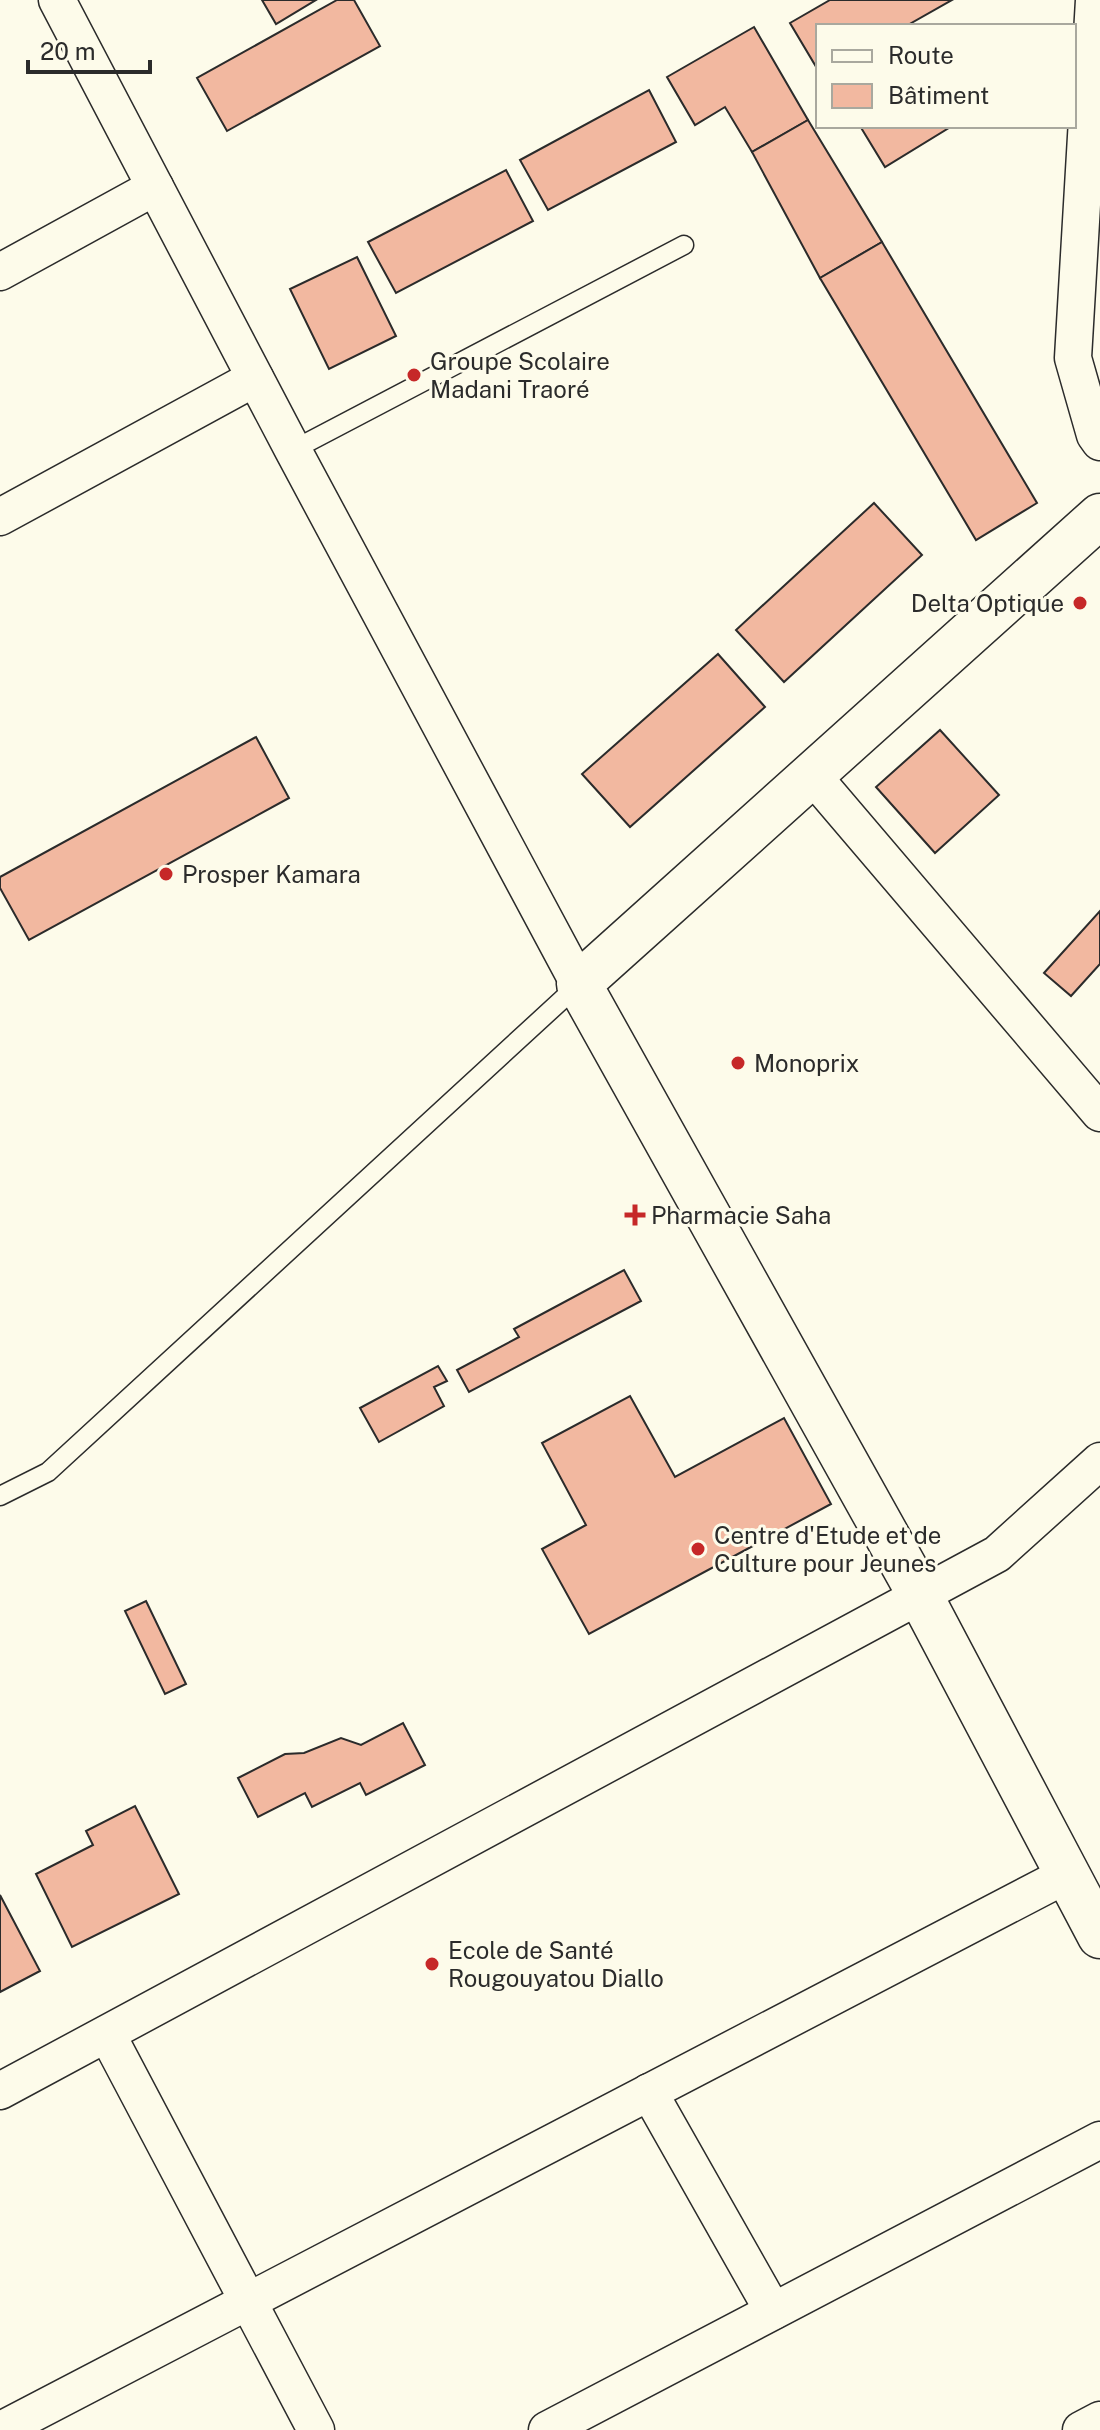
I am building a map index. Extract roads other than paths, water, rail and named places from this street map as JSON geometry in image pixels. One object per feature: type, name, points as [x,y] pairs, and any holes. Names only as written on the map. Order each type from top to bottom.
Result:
[{"type":"street","points":[[57,0],[293,450],[579,984],[920,1595],[1100,1936]]},
{"type":"street","points":[[1094,0],[1073,358],[1095,435],[1100,442]]},
{"type":"street","points":[[0,272],[155,187]]},
{"type":"street","points":[[0,517],[255,378]]},
{"type":"street","points":[[579,984],[1100,516]]},
{"type":"street","points":[[812,775],[1100,1113]]},
{"type":"street","points":[[0,2091],[997,1554],[1100,1461]]},
{"type":"street","points":[[1,2430],[1068,1874]]},
{"type":"street","points":[[107,2034],[316,2430]]},
{"type":"street","points":[[649,2092],[773,2311]]},
{"type":"street","points":[[547,2430],[1100,2140]]},
{"type":"street","points":[[1081,2430],[1100,2420]]},
{"type":"lane","points":[[293,450],[684,245]]},
{"type":"lane","points":[[0,1496],[48,1472],[579,984]]},
{"type":"place","name":"Groupe Scolaire Madani Traoré","points":[[414,375]]},
{"type":"place","name":"Delta Optique","points":[[1080,603]]},
{"type":"place","name":"Prosper Kamara","points":[[166,874]]},
{"type":"place","name":"Monoprix","points":[[738,1063]]},
{"type":"place","name":"Pharmacie Saha","points":[[635,1215]]},
{"type":"place","name":"Centre d'Etude et de Culture pour Jeunes","points":[[698,1549]]},
{"type":"place","name":"Ecole de Santé Rougouyatou Diallo","points":[[432,1964]]}]
